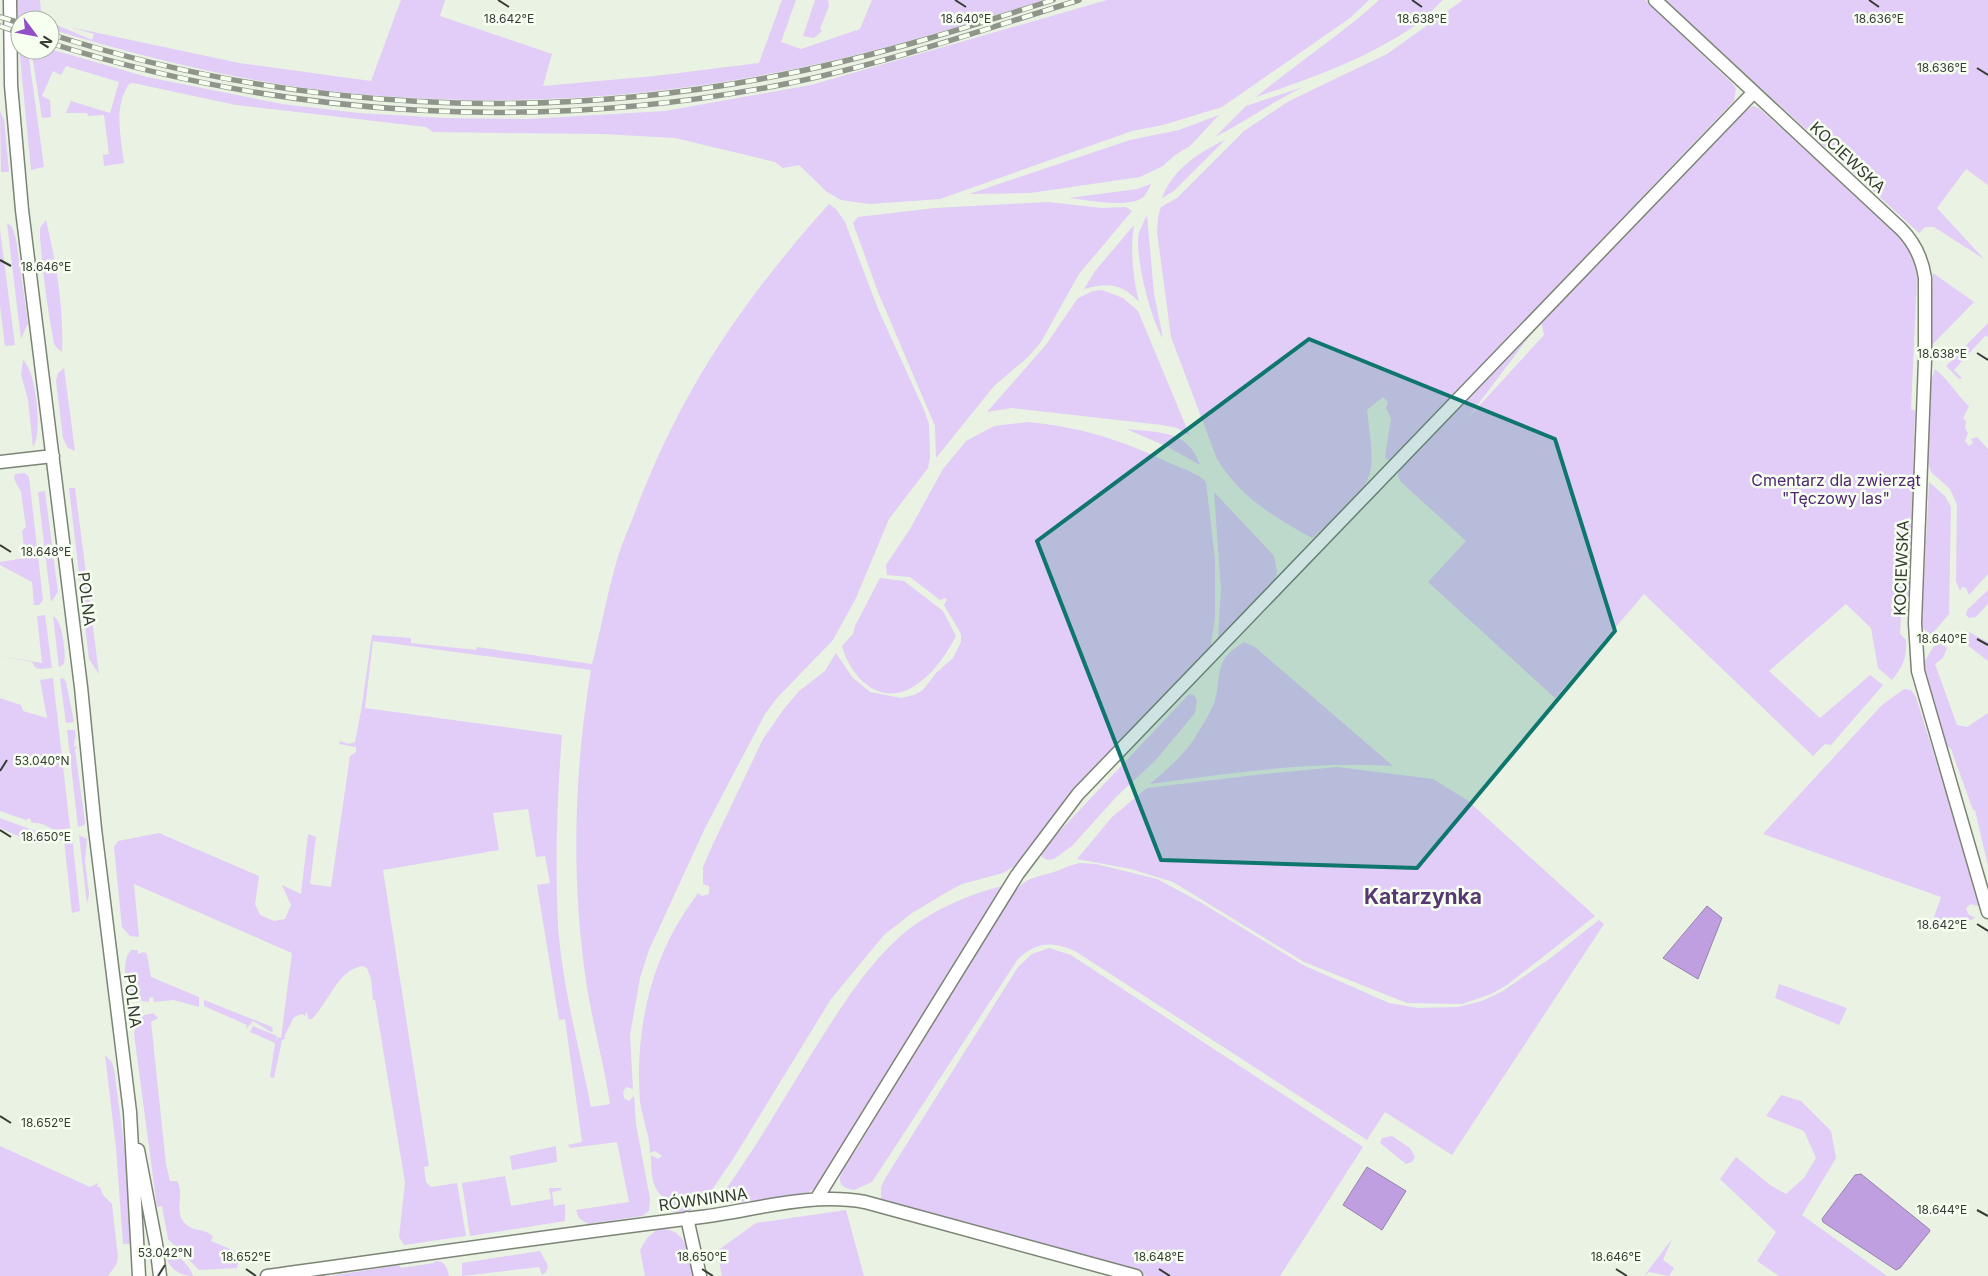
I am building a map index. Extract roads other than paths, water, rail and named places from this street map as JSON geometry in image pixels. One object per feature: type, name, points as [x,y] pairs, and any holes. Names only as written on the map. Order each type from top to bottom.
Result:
[{"type":"street","name":"POLNA","points":[[10,0],[11,85],[21,201],[130,1112],[140,1276]]},
{"type":"street","name":"KOCIEWSKA","points":[[1655,0],[1901,229],[1911,239],[1923,264],[1925,278],[1925,360],[1915,623],[1918,671],[1988,912]]},
{"type":"street","points":[[818,1198],[1017,875],[1078,794],[1754,92]]},
{"type":"street","points":[[0,462],[53,456]]},
{"type":"street","name":"POLNA","points":[[130,1112],[148,1198],[160,1276]]},
{"type":"street","name":"RÓWNINNA","points":[[267,1276],[818,1198],[866,1202],[1136,1276]]},
{"type":"street","points":[[687,1218],[700,1276]]},
{"type":"railway","points":[[60,37],[140,60],[231,79],[323,93],[415,101],[508,103],[601,100],[694,90],[820,67],[954,31],[1053,0]]},
{"type":"railway","points":[[60,46],[140,68],[231,88],[322,102],[415,110],[508,112],[601,109],[693,99],[822,76],[933,46],[1079,0]]},
{"type":"railway","points":[[0,17],[10,20]]},
{"type":"railway","points":[[0,26],[10,30]]},
{"type":"district","name":"Katarzynka","points":[[1423,896]]},
{"type":"park label","name":"Cmentarz dla zwierząt \"Tęczowy las\"","points":[[1836,489]]}]
